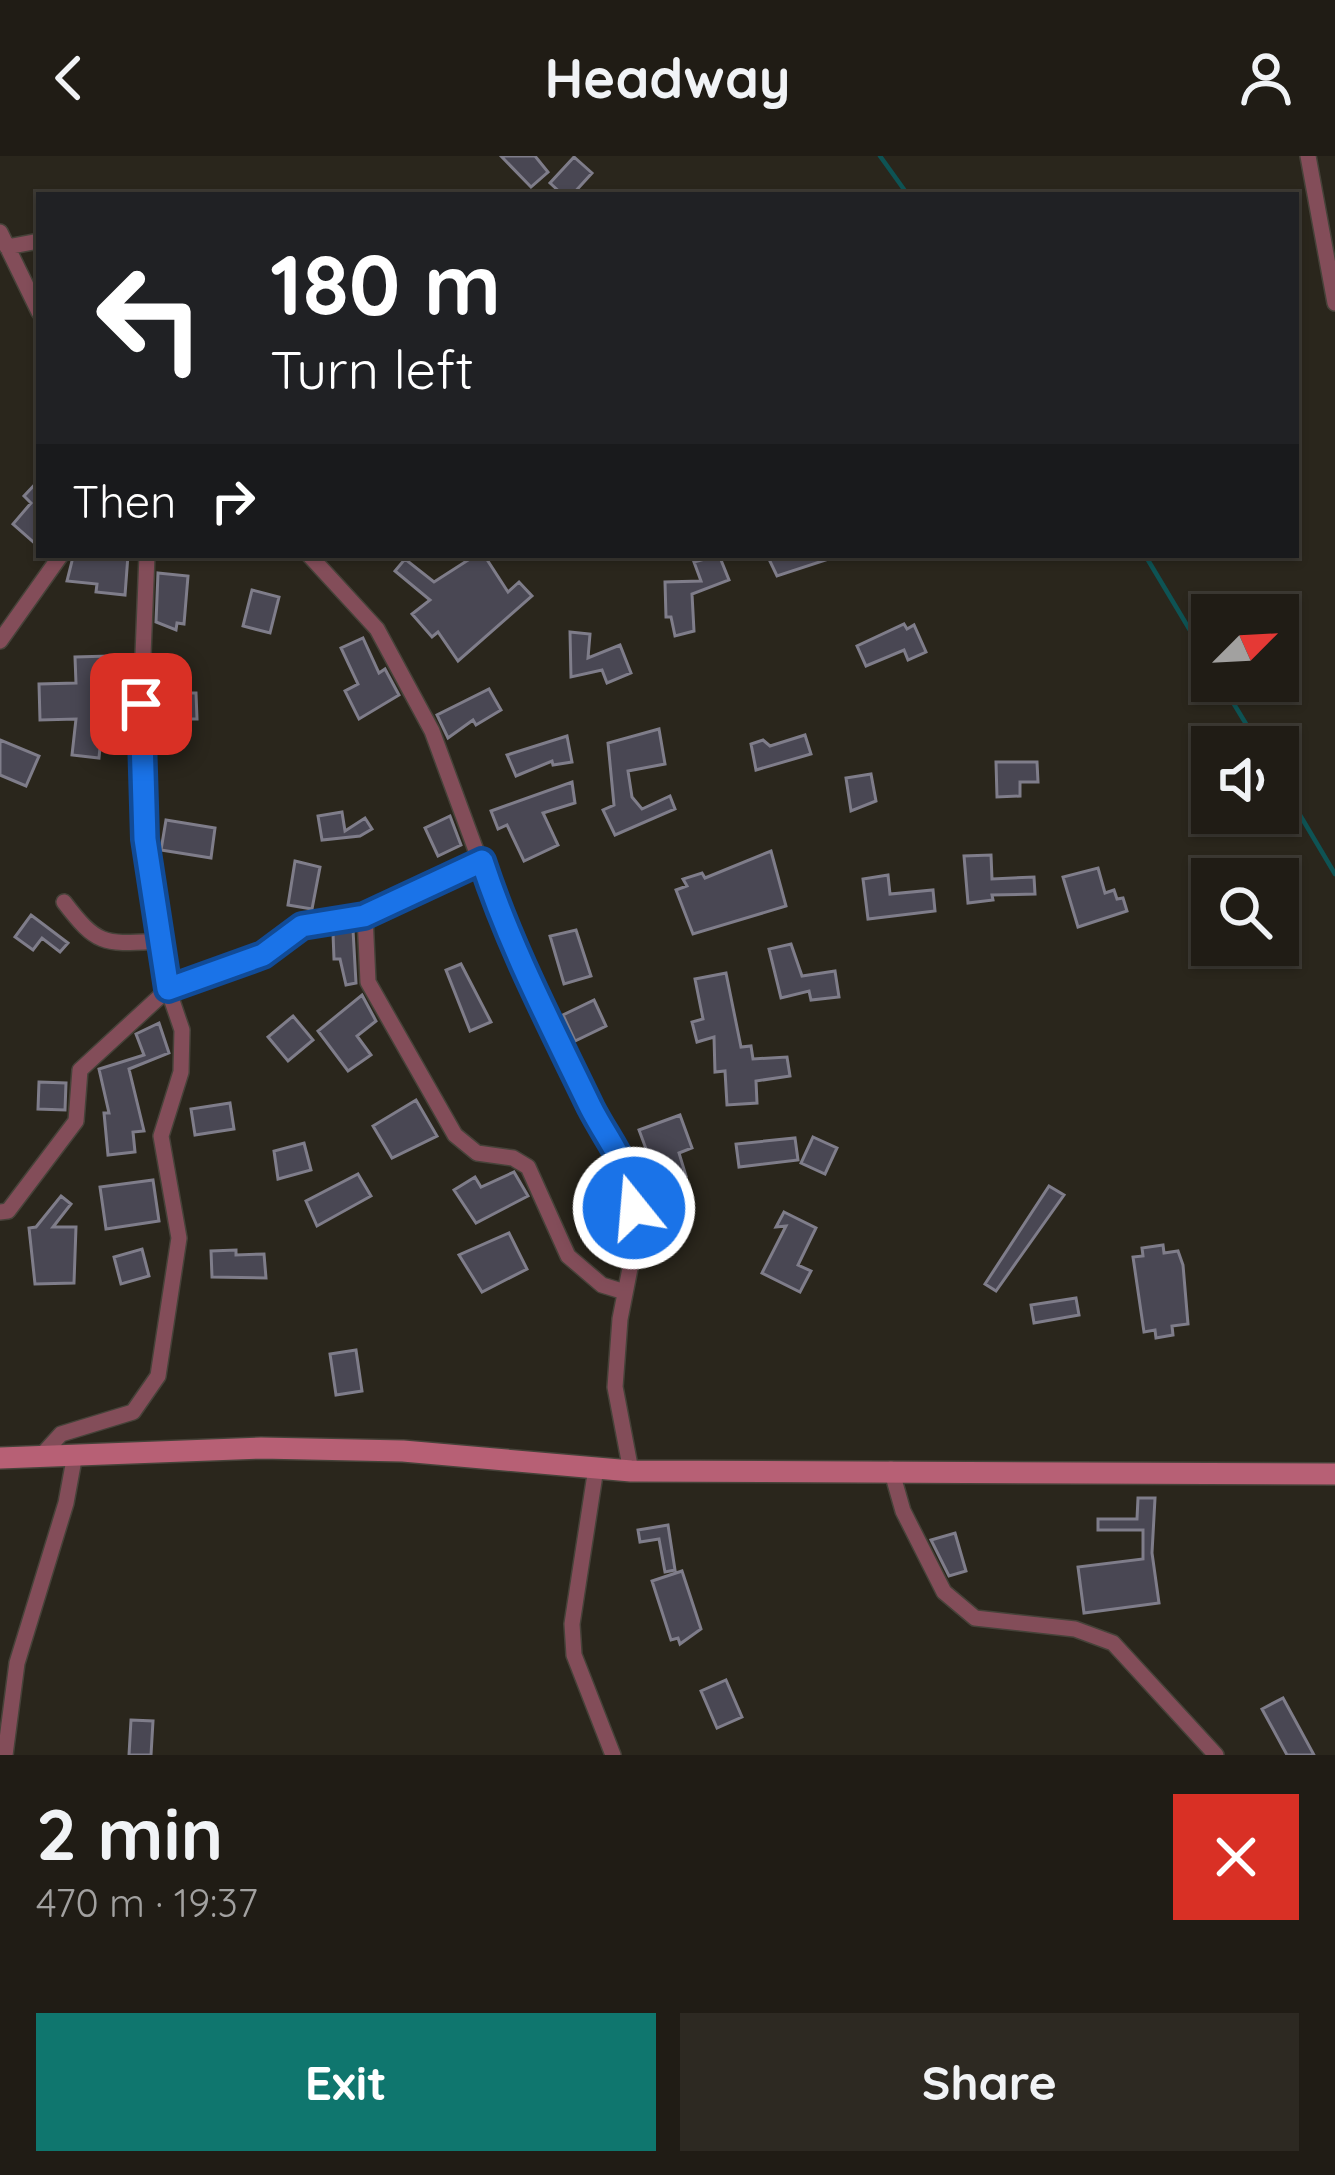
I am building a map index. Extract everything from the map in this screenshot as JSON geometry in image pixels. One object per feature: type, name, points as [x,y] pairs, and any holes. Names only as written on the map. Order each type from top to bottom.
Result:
[{"type":"main road","points":[[0,1458],[403,1451],[632,1471],[891,1468],[1335,1474]]},
{"type":"street","points":[[1308,156],[1335,303]]},
{"type":"street","points":[[36,241],[4,240],[36,306]]},
{"type":"street","points":[[0,641],[59,558]]},
{"type":"street","points":[[41,1456],[61,1434],[133,1412],[158,1376],[178,1238],[161,1136],[181,1072],[182,1030],[168,989],[145,839],[141,704],[147,558]]},
{"type":"street","points":[[312,558],[377,629],[432,731],[502,921],[595,1115],[633,1178],[636,1238],[615,1387],[632,1471]]},
{"type":"street","points":[[0,1212],[8,1211],[76,1121],[80,1070],[168,989],[263,955],[302,926],[364,916],[482,861]]},
{"type":"street","points":[[64,902],[92,938],[113,944],[160,941]]},
{"type":"street","points":[[364,916],[368,982],[455,1135],[477,1153],[513,1158],[528,1167],[568,1256],[602,1285],[625,1292]]},
{"type":"street","points":[[5,1755],[17,1663],[67,1503],[75,1454]]},
{"type":"street","points":[[596,1468],[572,1624],[574,1654],[614,1755]]},
{"type":"street","points":[[891,1468],[903,1511],[944,1592],[975,1618],[1075,1629],[1113,1643],[1216,1755]]},
{"type":"building","points":[[501,156],[535,156],[548,172],[531,187]]},
{"type":"building","points":[[574,157],[592,173],[575,192],[560,192],[550,183]]},
{"type":"building","points":[[36,483],[36,544],[13,524],[31,503],[24,496]]},
{"type":"building","points":[[73,558],[128,558],[125,595],[96,592],[97,584],[67,581]]},
{"type":"building","points":[[471,558],[486,558],[508,592],[519,582],[532,596],[458,661],[438,632],[432,637],[412,614],[430,600],[395,571],[405,559],[434,582]]},
{"type":"building","points":[[720,558],[729,580],[692,594],[694,631],[675,636],[671,617],[666,617],[665,582],[701,581],[694,562]]},
{"type":"building","points":[[768,558],[832,558],[777,576]]},
{"type":"building","points":[[158,573],[188,576],[184,624],[177,623],[176,630],[156,622]]},
{"type":"building","points":[[252,590],[279,597],[270,633],[243,626]]},
{"type":"building","points":[[904,624],[907,629],[914,625],[926,652],[908,660],[904,650],[866,666],[857,646]]},
{"type":"building","points":[[570,632],[590,634],[588,658],[620,645],[631,673],[607,683],[602,670],[571,677]]},
{"type":"building","points":[[363,638],[379,673],[385,669],[399,695],[359,719],[345,691],[358,684],[341,648]]},
{"type":"building","points":[[110,656],[112,702],[129,703],[129,729],[102,726],[99,758],[72,755],[76,719],[40,720],[39,684],[76,683],[75,657]]},
{"type":"building","points":[[489,689],[501,710],[476,725],[473,720],[448,738],[437,715]]},
{"type":"building","points":[[168,693],[196,693],[197,719],[169,719]]},
{"type":"building","points":[[659,729],[665,764],[628,771],[632,797],[642,809],[670,796],[675,809],[615,835],[603,810],[614,805],[608,743]]},
{"type":"building","points":[[805,735],[811,754],[756,770],[751,744],[763,740],[770,746]]},
{"type":"building","points":[[567,736],[572,762],[553,765],[552,761],[516,776],[507,755]]},
{"type":"building","points":[[0,740],[39,756],[26,786],[0,775]]},
{"type":"building","points":[[996,762],[1037,762],[1038,782],[1020,782],[1020,796],[997,797]]},
{"type":"building","points":[[871,774],[876,801],[851,811],[846,778]]},
{"type":"building","points":[[572,782],[575,803],[543,813],[558,845],[524,861],[507,825],[498,829],[491,811]]},
{"type":"building","points":[[342,812],[345,831],[365,818],[372,829],[360,836],[322,840],[318,816]]},
{"type":"building","points":[[450,816],[461,845],[438,856],[425,828]]},
{"type":"building","points":[[166,820],[215,828],[211,858],[161,850]]},
{"type":"building","points":[[771,851],[786,906],[693,934],[676,890],[687,886],[683,879],[702,873],[705,878]]},
{"type":"building","points":[[991,855],[992,879],[1034,877],[1035,894],[992,895],[993,900],[968,903],[964,856]]},
{"type":"building","points":[[295,861],[320,867],[312,909],[288,905]]},
{"type":"building","points":[[1098,868],[1105,893],[1114,890],[1127,911],[1078,927],[1063,877]]},
{"type":"building","points":[[888,875],[890,894],[933,890],[935,911],[868,919],[863,879]]},
{"type":"building","points":[[31,915],[68,943],[60,952],[42,938],[33,950],[15,937]]},
{"type":"building","points":[[353,930],[356,983],[346,985],[340,959],[334,959],[333,933]]},
{"type":"building","points":[[576,930],[591,976],[564,984],[550,936]]},
{"type":"building","points":[[791,944],[802,976],[835,971],[839,997],[811,1000],[809,991],[781,998],[769,949]]},
{"type":"building","points":[[461,964],[491,1022],[470,1031],[446,970]]},
{"type":"building","points":[[726,973],[741,1047],[751,1046],[753,1059],[787,1057],[790,1076],[756,1081],[757,1103],[727,1105],[725,1071],[715,1072],[714,1037],[697,1042],[692,1022],[703,1019],[695,979]]},
{"type":"building","points":[[362,995],[376,1021],[357,1036],[371,1055],[348,1071],[318,1031]]},
{"type":"building","points":[[594,1000],[606,1026],[575,1041],[563,1015]]},
{"type":"building","points":[[293,1016],[313,1040],[288,1061],[268,1037]]},
{"type":"building","points":[[159,1023],[169,1053],[129,1069],[144,1131],[133,1132],[135,1152],[108,1155],[104,1113],[109,1113],[99,1069],[144,1055],[136,1034]]},
{"type":"building","points":[[39,1082],[66,1083],[65,1110],[38,1109]]},
{"type":"building","points":[[416,1100],[437,1136],[392,1158],[373,1126]]},
{"type":"building","points":[[230,1103],[234,1129],[195,1135],[191,1109]]},
{"type":"building","points":[[680,1115],[692,1148],[679,1153],[686,1176],[659,1184],[639,1130]]},
{"type":"building","points":[[813,1137],[837,1148],[825,1174],[801,1163]]},
{"type":"building","points":[[795,1138],[798,1160],[739,1167],[736,1144]]},
{"type":"building","points":[[304,1143],[311,1170],[278,1179],[274,1151]]},
{"type":"building","points":[[514,1172],[528,1196],[476,1223],[454,1190],[475,1177],[481,1187]]},
{"type":"building","points":[[358,1174],[371,1196],[317,1226],[306,1201]]},
{"type":"building","points":[[153,1180],[159,1221],[106,1229],[100,1187]]},
{"type":"building","points":[[1049,1186],[1064,1195],[996,1291],[985,1284]]},
{"type":"building","points":[[61,1196],[71,1204],[53,1227],[76,1227],[74,1283],[35,1284],[29,1228],[36,1227]]},
{"type":"building","points":[[784,1212],[816,1228],[798,1265],[811,1271],[800,1292],[762,1273],[786,1226],[776,1227]]},
{"type":"building","points":[[509,1233],[527,1269],[482,1292],[459,1255]]},
{"type":"building","points":[[1163,1245],[1164,1253],[1178,1251],[1183,1265],[1188,1324],[1172,1326],[1173,1335],[1156,1338],[1155,1330],[1144,1332],[1133,1257],[1143,1256],[1142,1248]]},
{"type":"building","points":[[142,1249],[149,1276],[121,1284],[114,1257]]},
{"type":"building","points":[[236,1250],[236,1255],[264,1254],[266,1278],[212,1277],[211,1251]]},
{"type":"building","points":[[1076,1298],[1079,1315],[1034,1323],[1031,1305]]},
{"type":"building","points":[[356,1350],[362,1391],[336,1395],[330,1354]]},
{"type":"building","points":[[1138,1498],[1155,1498],[1152,1553],[1159,1603],[1084,1613],[1078,1567],[1143,1559],[1143,1530],[1098,1530],[1098,1519],[1137,1519]]},
{"type":"building","points":[[668,1525],[675,1570],[665,1572],[659,1539],[640,1542],[638,1530]]},
{"type":"building","points":[[955,1533],[966,1571],[949,1576],[931,1540]]},
{"type":"building","points":[[682,1571],[701,1629],[680,1644],[678,1638],[671,1640],[652,1581]]},
{"type":"building","points":[[726,1680],[742,1717],[717,1728],[701,1691]]},
{"type":"building","points":[[1283,1698],[1314,1755],[1287,1755],[1262,1709]]},
{"type":"building","points":[[131,1720],[153,1721],[151,1755],[129,1755]]},
{"type":"waterway","points":[[880,156],[906,192]]},
{"type":"waterway","points":[[1147,558],[1191,632]]},
{"type":"waterway","points":[[1233,702],[1247,726]]},
{"type":"waterway","points":[[1299,813],[1335,874]]},
{"type":"route","points":[[141,704],[145,839],[168,989],[263,955],[302,926],[364,916],[482,861],[502,921],[595,1115],[633,1178],[634,1208]]}]
